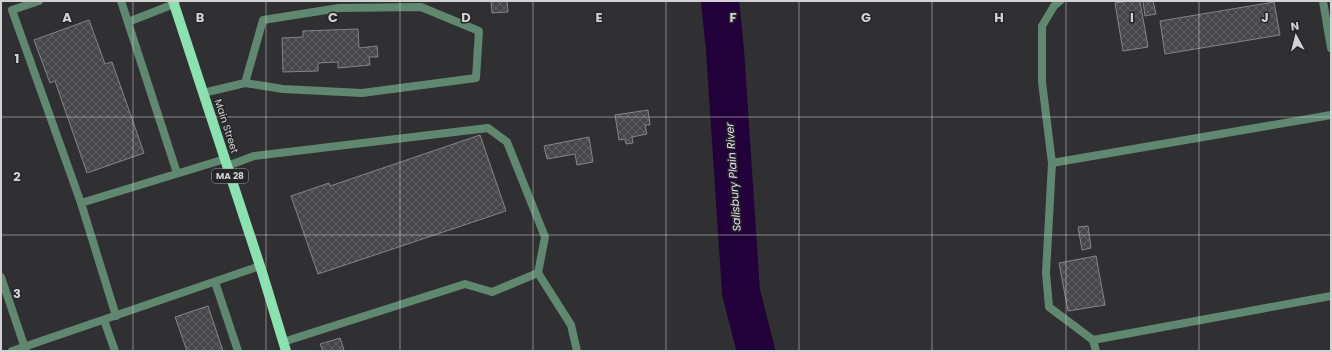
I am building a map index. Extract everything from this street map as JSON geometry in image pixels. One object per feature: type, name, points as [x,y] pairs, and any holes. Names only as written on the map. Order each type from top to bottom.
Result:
[{"type":"main road","name":"Main Street","points":[[174,2],[285,346]]},
{"type":"lane","points":[[39,1],[12,10],[81,203],[116,316]]},
{"type":"lane","points":[[121,1],[177,174]]},
{"type":"lane","points":[[1060,1],[1054,6],[1042,26],[1042,82],[1052,163],[1046,273],[1049,307],[1093,340],[1096,351]]},
{"type":"lane","points":[[1323,1],[1331,48]]},
{"type":"lane","points":[[128,22],[174,2]]},
{"type":"lane","points":[[203,93],[246,83],[283,89],[362,93],[476,78],[480,31],[421,7],[339,8],[263,20],[246,83]]},
{"type":"lane","points":[[1052,163],[1331,115]]},
{"type":"lane","points":[[81,203],[177,174],[254,156],[488,128],[507,142],[545,237],[538,273],[572,325],[577,351]]},
{"type":"lane","points":[[12,351],[25,349],[260,266]]},
{"type":"lane","points":[[285,346],[465,284],[492,292],[538,273]]},
{"type":"lane","points":[[1,277],[25,349]]},
{"type":"lane","points":[[214,282],[238,351]]},
{"type":"lane","points":[[1093,340],[1331,296]]},
{"type":"lane","points":[[104,320],[115,351]]},
{"type":"building","points":[[491,1],[507,1],[508,12],[492,13]]},
{"type":"building","points":[[1140,1],[1148,47],[1123,51],[1115,3]]},
{"type":"building","points":[[1143,1],[1153,1],[1156,14],[1145,16]]},
{"type":"building","points":[[1274,2],[1280,35],[1165,54],[1160,21]]},
{"type":"building","points":[[89,20],[105,64],[112,62],[144,153],[87,173],[55,81],[50,83],[34,40]]},
{"type":"building","points":[[358,29],[359,48],[377,46],[378,57],[369,57],[370,65],[338,68],[338,62],[318,63],[318,71],[283,72],[282,38],[303,37],[303,31]]},
{"type":"building","points":[[648,110],[650,125],[645,125],[647,134],[632,137],[633,143],[626,144],[625,139],[619,140],[615,115]]},
{"type":"building","points":[[480,135],[506,211],[318,274],[291,196],[329,183],[330,186]]},
{"type":"building","points":[[589,137],[593,162],[577,165],[575,154],[547,159],[544,146]]},
{"type":"building","points":[[1088,226],[1091,248],[1082,250],[1078,227]]},
{"type":"building","points":[[1096,256],[1105,305],[1068,311],[1059,263]]},
{"type":"building","points":[[208,306],[223,351],[187,351],[175,317]]},
{"type":"building","points":[[340,338],[344,350],[323,351],[320,344]]},
{"type":"waterway","name":"Salisbury Plain River","points":[[720,1],[725,50],[741,292],[756,351]]}]
